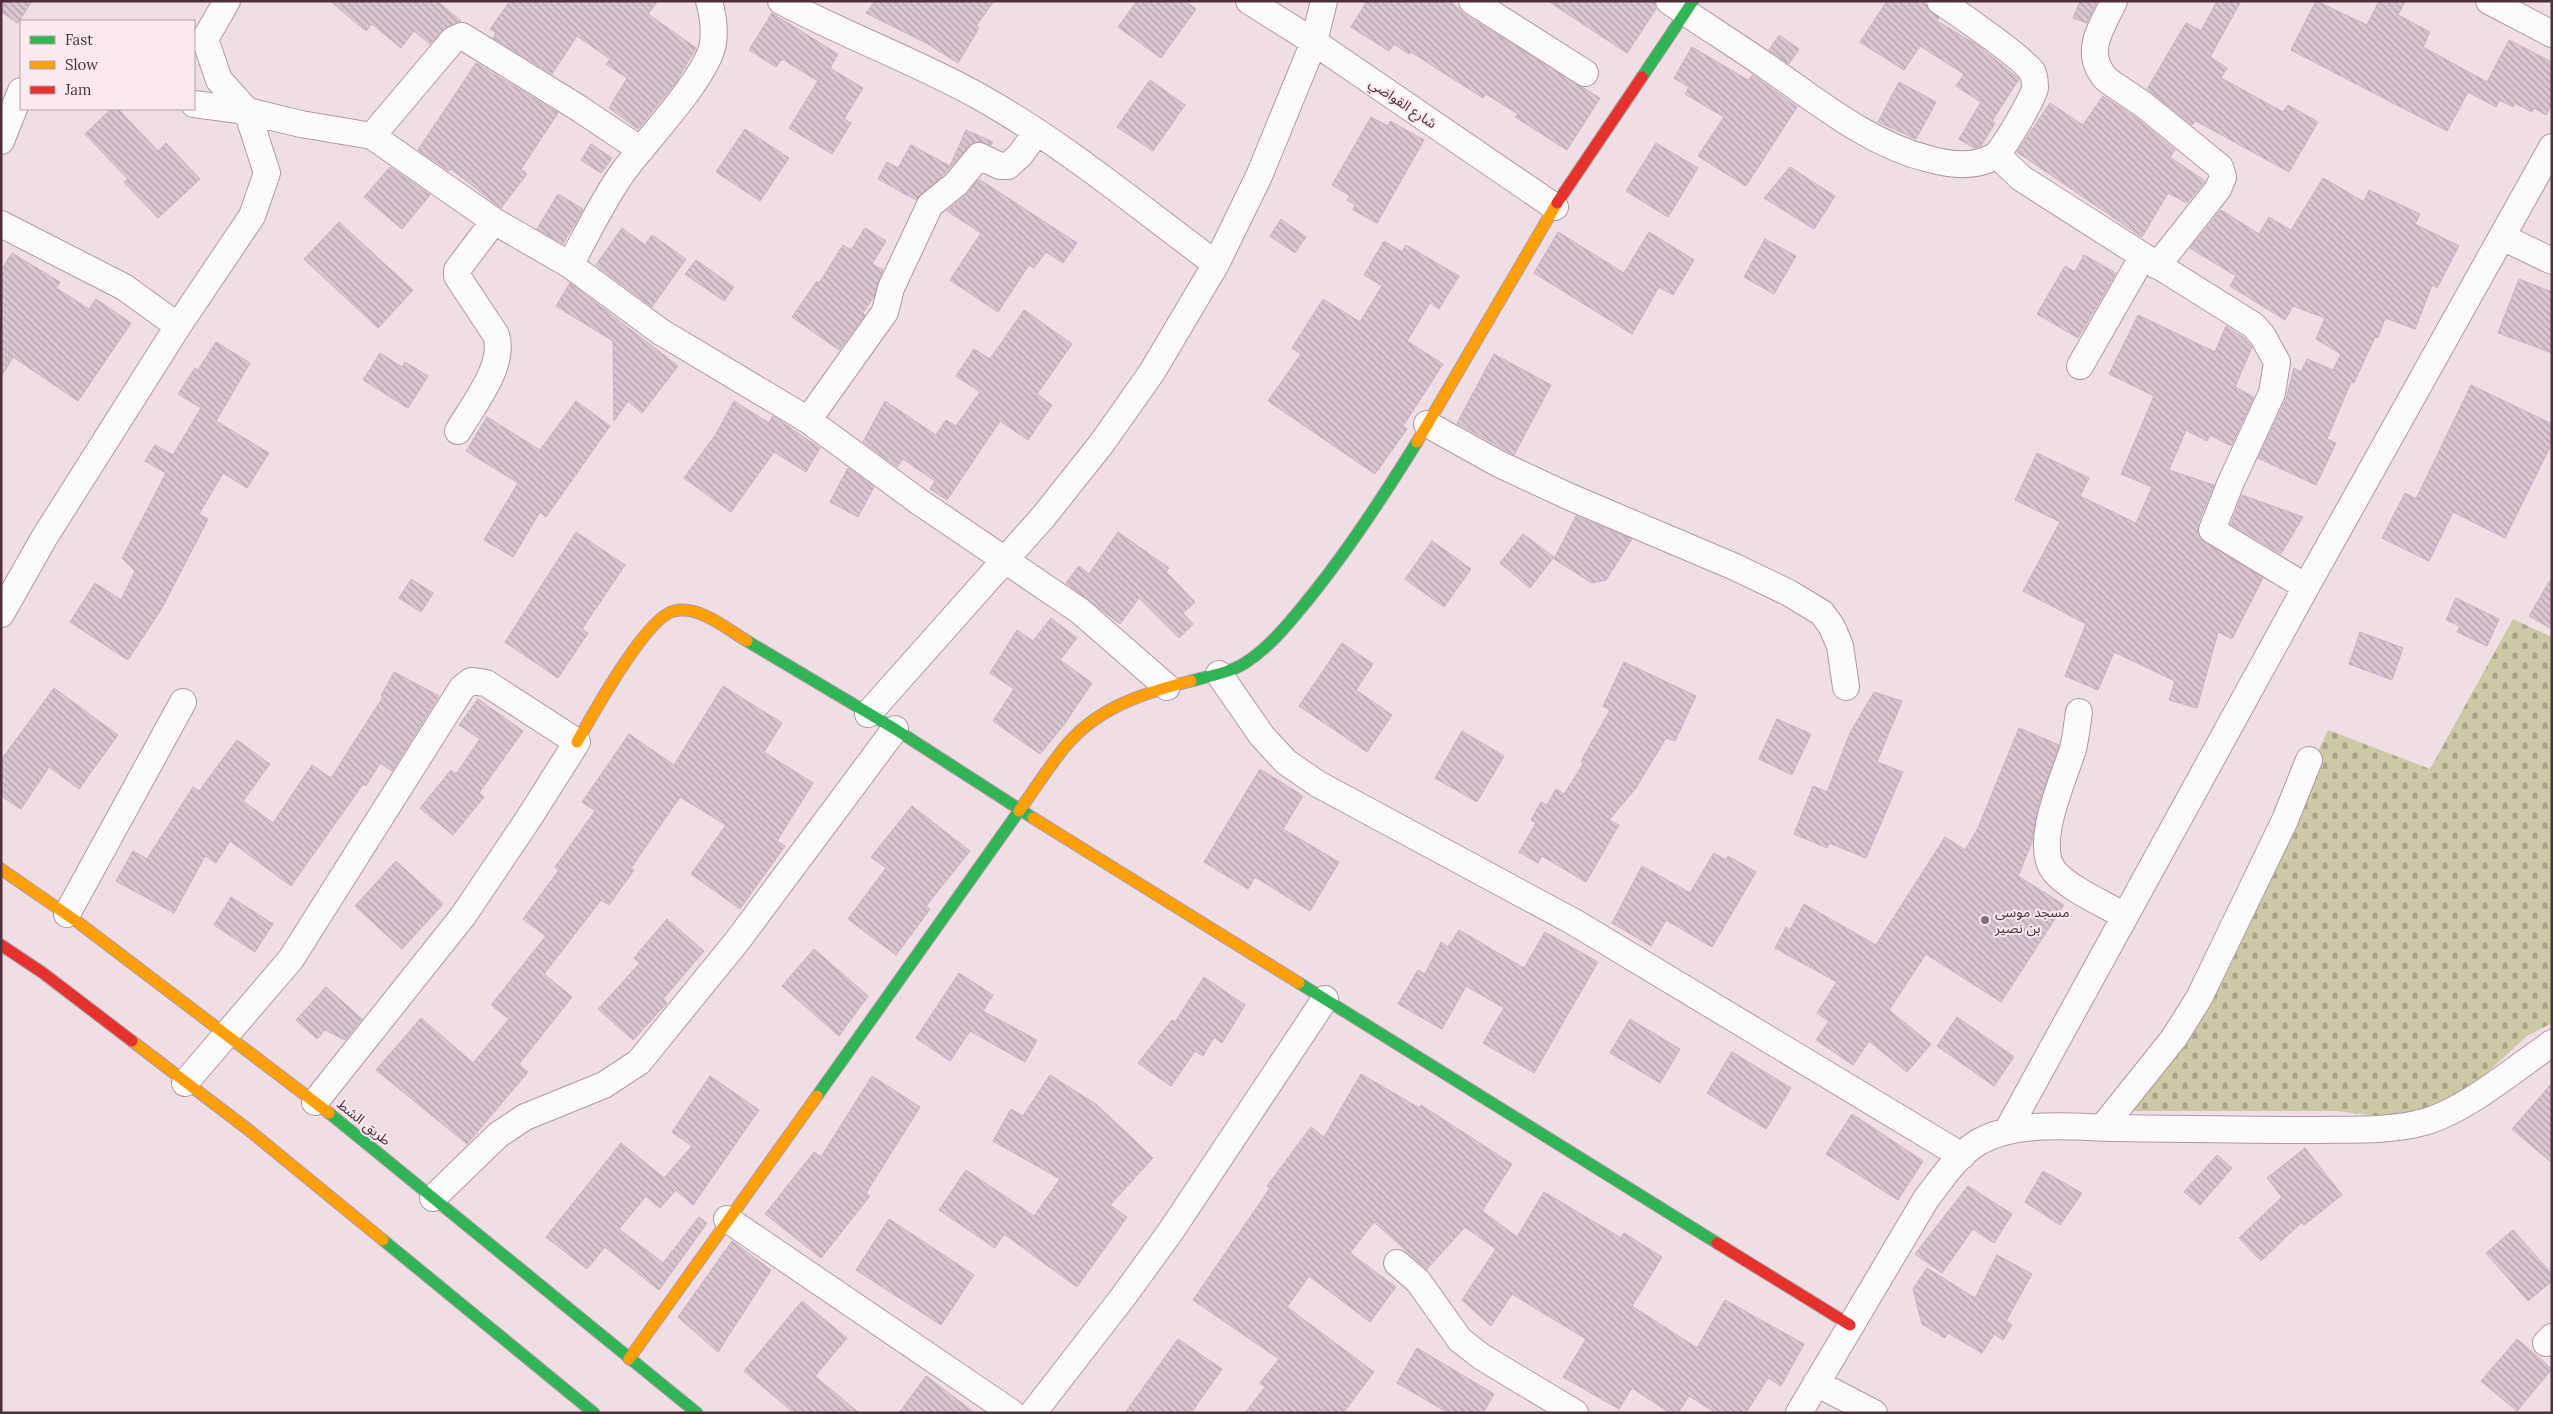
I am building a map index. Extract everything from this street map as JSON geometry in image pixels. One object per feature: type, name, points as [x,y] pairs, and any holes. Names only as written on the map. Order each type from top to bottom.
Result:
[{"type":"main road","points":[[629,1359],[1019,809],[1064,748],[1079,731],[1116,707],[1167,687],[1219,674],[1240,665],[1260,652],[1284,629],[1362,527],[1427,424],[1555,207],[1625,100],[1682,5]]},
{"type":"main road","points":[[577,742],[627,660],[662,616],[672,611],[684,611],[703,615],[895,729],[1019,809],[1850,1325]]},
{"type":"main road","name":"طريق الشط","points":[[1,869],[67,914],[315,1102],[697,1413]]},
{"type":"main road","points":[[1,945],[43,973],[250,1131],[594,1413]]},
{"type":"street","points":[[1,614],[44,538],[178,326],[252,216],[267,173],[248,111],[219,80],[205,39],[227,1]]},
{"type":"street","points":[[570,265],[623,172],[694,81],[708,58],[713,44],[713,17],[710,1]]},
{"type":"street","points":[[781,1],[937,74],[981,98],[1037,132],[1216,264]]},
{"type":"street","name":"شارع القواضي","points":[[1250,1],[1314,42],[1555,207]]},
{"type":"street","points":[[868,714],[1044,516],[1102,443],[1152,372],[1216,264],[1259,176],[1314,42],[1324,1]]},
{"type":"street","points":[[1472,1],[1585,73]]},
{"type":"street","points":[[1682,5],[1829,110],[1888,146],[1930,159],[1967,165],[1981,162],[1997,155],[2028,104],[2035,88],[2033,74],[2022,62],[1940,1]]},
{"type":"street","points":[[2080,366],[2150,261],[2218,189],[2223,177],[2220,167],[2203,152],[2107,80],[2099,71],[2094,46],[2114,1]]},
{"type":"street","points":[[2489,1],[2552,34]]},
{"type":"street","points":[[372,136],[453,40],[462,36],[523,73],[641,150]]},
{"type":"street","points":[[1,141],[20,94]]},
{"type":"street","points":[[195,104],[248,111],[301,124],[372,136],[494,221],[570,265],[662,332],[808,420],[1003,560],[1080,611],[1167,687]]},
{"type":"street","points":[[808,420],[885,312],[891,288],[930,205],[956,184],[979,156],[1000,166],[1008,166],[1016,160],[1037,132]]},
{"type":"street","points":[[2007,1130],[2552,147]]},
{"type":"street","points":[[1997,155],[2021,178],[2253,325],[2262,335],[2277,362],[2272,393],[2230,482],[2212,530],[2306,588]]},
{"type":"street","points":[[458,431],[497,362],[499,344],[496,335],[457,276],[457,270],[464,258],[494,221]]},
{"type":"street","points":[[1,224],[124,287],[178,326]]},
{"type":"street","points":[[2502,237],[2552,261]]},
{"type":"street","points":[[1427,424],[1499,464],[1570,497],[1735,567],[1789,593],[1822,613],[1832,627],[1840,646],[1846,687]]},
{"type":"street","points":[[1219,674],[1262,736],[1286,762],[1312,780],[1574,922],[1962,1156]]},
{"type":"street","points":[[185,1083],[291,959],[466,683],[476,680],[486,683],[577,742],[463,916],[315,1102]]},
{"type":"street","points":[[67,914],[183,702]]},
{"type":"street","points":[[2079,712],[2073,747],[2049,824],[2047,854],[2054,870],[2077,889],[2125,916]]},
{"type":"street","points":[[433,1198],[471,1160],[505,1131],[525,1117],[604,1085],[639,1062],[738,940],[895,729]]},
{"type":"street","points":[[2102,1128],[2174,1038],[2199,998],[2285,820],[2309,760]]},
{"type":"street","points":[[1033,1413],[1123,1297],[1171,1231],[1325,999]]},
{"type":"street","points":[[1800,1413],[1850,1325],[1926,1199],[1962,1156],[1977,1144],[2007,1130],[2102,1128],[2359,1129],[2389,1128],[2423,1123],[2442,1116],[2465,1103],[2552,1043]]},
{"type":"street","points":[[727,1219],[1012,1413]]},
{"type":"street","points":[[1397,1263],[1418,1281],[1460,1340],[1482,1357],[1576,1413]]},
{"type":"street","points":[[1816,1384],[1874,1413]]},
{"type":"green space","points":[[2513,619],[2552,637],[2552,1023],[2527,1036],[2466,1092],[2417,1113],[2385,1117],[2337,1111],[2127,1111],[2270,856],[2328,730],[2430,769]]},
{"type":"building","points":[[1,1],[32,1],[18,23],[1,12]]},
{"type":"building","points":[[330,1],[437,1],[461,21],[447,27],[430,44],[414,31],[401,48],[372,24],[366,31]]},
{"type":"building","points":[[510,1],[658,1],[648,14],[696,48],[676,82],[638,129],[609,108],[627,78],[606,64],[610,59],[577,36],[552,74],[493,38],[496,33],[490,29]]},
{"type":"building","points":[[875,1],[994,1],[976,26],[979,28],[958,63],[928,44],[866,13]]},
{"type":"building","points":[[1137,1],[1185,1],[1196,9],[1161,58],[1118,27]]},
{"type":"building","points":[[1367,1],[1450,1],[1464,14],[1600,98],[1567,150],[1515,117],[1518,114],[1486,94],[1483,98],[1411,52],[1409,54],[1394,44],[1389,51],[1351,27]]},
{"type":"building","points":[[1548,1],[1654,1],[1656,9],[1627,53]]},
{"type":"building","points":[[1887,1],[1922,1],[1939,18],[1937,21],[1979,46],[2019,79],[1992,121],[1995,123],[1981,146],[1974,148],[1959,139],[1981,102],[1956,86],[1964,74],[1920,46],[1904,70],[1860,42]]},
{"type":"building","points":[[2080,1],[2097,1],[2087,23],[2073,18]]},
{"type":"building","points":[[2217,1],[2241,1],[2210,57],[2227,68],[2221,78],[2283,112],[2288,105],[2318,122],[2289,172],[2196,121],[2192,125],[2147,89],[2186,23],[2201,31]]},
{"type":"building","points":[[2316,1],[2367,25],[2379,1],[2405,1],[2398,15],[2430,32],[2423,47],[2487,82],[2509,40],[2552,62],[2552,103],[2546,115],[2534,108],[2532,112],[2515,103],[2513,107],[2499,100],[2496,107],[2468,92],[2447,131],[2291,50]]},
{"type":"building","points":[[772,13],[838,54],[830,68],[863,88],[844,119],[851,123],[832,154],[789,128],[818,81],[782,59],[776,67],[749,50]]},
{"type":"building","points":[[1779,35],[1799,49],[1789,64],[1769,50]]},
{"type":"building","points":[[1692,47],[1748,80],[1753,75],[1797,107],[1746,186],[1698,156],[1724,117],[1685,94],[1689,87],[1674,78]]},
{"type":"building","points":[[476,63],[558,113],[521,169],[527,174],[501,208],[451,169],[449,171],[418,150]]},
{"type":"building","points":[[1150,80],[1185,105],[1153,151],[1117,127]]},
{"type":"building","points":[[1899,82],[1936,102],[1916,139],[1878,122]]},
{"type":"building","points":[[2103,96],[2135,117],[2175,150],[2170,157],[2205,181],[2187,203],[2168,193],[2142,237],[2017,152],[2050,103],[2083,125]]},
{"type":"building","points":[[110,110],[119,110],[158,151],[166,143],[200,179],[158,218],[124,182],[128,179],[85,134]]},
{"type":"building","points":[[1371,117],[1388,126],[1390,121],[1424,140],[1377,223],[1353,210],[1355,205],[1347,200],[1350,196],[1332,185]]},
{"type":"building","points":[[745,129],[789,158],[760,201],[716,172]]},
{"type":"building","points":[[966,130],[993,142],[991,145],[979,141],[972,143],[945,173],[916,200],[878,179],[887,162],[898,168],[911,145],[950,166]]},
{"type":"building","points":[[1656,143],[1698,168],[1668,217],[1626,191]]},
{"type":"building","points":[[591,144],[612,158],[601,173],[581,160]]},
{"type":"building","points":[[390,167],[430,195],[402,229],[364,197]]},
{"type":"building","points":[[1790,167],[1835,196],[1814,229],[1764,198]]},
{"type":"building","points":[[2323,178],[2364,202],[2369,190],[2420,214],[2415,224],[2459,246],[2437,288],[2432,285],[2415,329],[2385,318],[2378,338],[2375,337],[2354,383],[2351,382],[2327,439],[2336,443],[2316,485],[2258,458],[2286,399],[2294,368],[2301,372],[2307,359],[2333,370],[2341,354],[2316,339],[2325,318],[2293,306],[2285,320],[2230,286],[2236,276],[2190,248],[2221,210],[2259,234],[2269,217],[2291,230]]},
{"type":"building","points":[[979,179],[1077,243],[1063,263],[1046,252],[1034,268],[1029,265],[998,312],[950,280],[981,233],[947,211],[965,196]]},
{"type":"building","points":[[558,194],[583,209],[563,244],[537,229]]},
{"type":"building","points":[[1281,219],[1306,237],[1295,253],[1270,236]]},
{"type":"building","points":[[339,222],[413,290],[378,328],[304,259]]},
{"type":"building","points":[[622,228],[645,245],[652,235],[686,259],[652,307],[596,265]]},
{"type":"building","points":[[865,228],[886,241],[872,264],[883,270],[874,296],[863,313],[865,315],[839,350],[792,317],[817,281],[819,283],[843,245],[851,250]]},
{"type":"building","points":[[1558,232],[1624,273],[1649,232],[1694,260],[1673,295],[1659,287],[1632,334],[1534,273]]},
{"type":"building","points":[[1765,239],[1796,256],[1774,294],[1744,277]]},
{"type":"building","points":[[1384,241],[1402,252],[1406,245],[1459,276],[1439,309],[1430,303],[1407,341],[1443,364],[1403,426],[1407,429],[1375,474],[1268,401],[1301,354],[1292,348],[1323,299],[1360,322],[1382,286],[1364,275]]},
{"type":"building","points":[[12,253],[60,282],[56,288],[89,309],[96,299],[131,323],[78,401],[13,357],[1,377],[1,270]]},
{"type":"building","points":[[2084,255],[2116,273],[2078,338],[2037,314],[2065,266],[2075,272]]},
{"type":"building","points":[[696,260],[734,287],[724,301],[685,274]]},
{"type":"building","points":[[2519,279],[2552,292],[2552,353],[2498,333]]},
{"type":"building","points":[[570,283],[678,366],[642,413],[628,401],[614,421],[613,341],[556,306]]},
{"type":"building","points":[[1024,310],[1072,344],[1037,394],[1052,405],[1028,440],[1000,421],[947,500],[930,489],[935,481],[903,459],[897,467],[863,442],[885,401],[936,435],[946,420],[956,426],[980,392],[956,376],[974,349],[990,359]]},
{"type":"building","points":[[2138,315],[2215,352],[2226,326],[2243,337],[2252,347],[2235,387],[2254,397],[2231,446],[2210,435],[2207,441],[2186,430],[2169,470],[2214,485],[2198,524],[2199,538],[2263,578],[2232,639],[2218,632],[2197,708],[2169,700],[2175,681],[2114,652],[2098,690],[2065,676],[2086,624],[2023,591],[2060,522],[2015,500],[2037,453],[2089,478],[2080,496],[2136,523],[2152,487],[2121,474],[2154,396],[2109,374]]},
{"type":"building","points":[[216,342],[250,363],[216,421],[269,453],[247,488],[223,473],[199,514],[208,519],[162,608],[128,660],[70,622],[95,583],[121,600],[135,571],[122,558],[166,473],[145,461],[155,445],[173,455],[201,408],[178,394],[195,368],[198,370]]},
{"type":"building","points":[[380,353],[402,367],[405,362],[428,376],[408,408],[363,380]]},
{"type":"building","points":[[1494,354],[1551,385],[1514,455],[1457,423]]},
{"type":"building","points":[[2471,385],[2552,424],[2552,443],[2505,538],[2453,512],[2429,561],[2382,538],[2405,493],[2416,499]]},
{"type":"building","points":[[576,401],[610,426],[546,517],[540,512],[513,557],[484,540],[518,483],[466,451],[487,417],[540,450]]},
{"type":"building","points":[[734,401],[769,423],[773,416],[820,448],[806,472],[774,452],[731,512],[684,478],[716,434]]},
{"type":"building","points":[[848,468],[874,487],[858,517],[830,502]]},
{"type":"building","points":[[2242,495],[2303,517],[2281,554],[2231,524]]},
{"type":"building","points":[[1576,516],[1632,539],[1606,580],[1592,583],[1554,559]]},
{"type":"building","points":[[576,532],[625,565],[582,629],[588,633],[558,678],[505,642]]},
{"type":"building","points":[[1118,532],[1169,568],[1166,572],[1195,602],[1183,613],[1193,624],[1179,638],[1139,598],[1120,624],[1066,583],[1079,566],[1089,574]]},
{"type":"building","points":[[1523,534],[1554,557],[1530,588],[1500,563]]},
{"type":"building","points":[[1432,541],[1471,569],[1444,607],[1405,579]]},
{"type":"building","points":[[2552,577],[2552,629],[2529,616]]},
{"type":"building","points":[[411,579],[433,593],[421,612],[399,598]]},
{"type":"building","points":[[2456,598],[2499,619],[2487,646],[2457,632],[2460,626],[2446,620]]},
{"type":"building","points":[[1051,618],[1077,638],[1060,660],[1092,683],[1063,726],[1040,754],[993,721],[1014,689],[990,673],[1017,630],[1033,641]]},
{"type":"building","points":[[2360,632],[2403,648],[2392,680],[2349,664]]},
{"type":"building","points":[[1342,643],[1373,664],[1356,690],[1392,715],[1367,752],[1299,706]]},
{"type":"building","points":[[1624,662],[1696,696],[1675,741],[1666,738],[1636,788],[1609,820],[1619,825],[1586,882],[1542,856],[1538,863],[1519,852],[1536,823],[1531,820],[1541,802],[1547,805],[1556,789],[1564,794],[1583,764],[1581,761],[1610,710],[1603,706]]},
{"type":"building","points":[[394,672],[439,696],[392,771],[380,763],[366,786],[363,784],[291,886],[230,841],[216,863],[205,856],[174,913],[116,881],[133,851],[147,859],[193,787],[199,791],[237,740],[270,764],[243,801],[273,823],[312,765],[331,778],[383,697],[381,696]]},
{"type":"building","points":[[723,686],[782,723],[764,752],[813,783],[777,841],[785,846],[740,909],[691,874],[726,825],[680,797],[631,868],[634,870],[609,905],[601,900],[544,974],[572,997],[519,1064],[528,1072],[467,1144],[376,1070],[421,1018],[473,1063],[509,1019],[491,1005],[546,936],[523,919],[559,870],[555,867],[595,811],[582,802],[629,734],[674,765]]},
{"type":"building","points":[[54,688],[118,735],[79,789],[49,767],[21,809],[1,796],[1,760]]},
{"type":"building","points":[[1874,692],[1902,701],[1877,762],[1903,772],[1866,858],[1829,843],[1827,848],[1794,834],[1813,786],[1827,792],[1850,733]]},
{"type":"building","points":[[478,699],[523,731],[479,793],[484,797],[453,835],[420,808],[451,770],[456,774],[480,739],[459,725]]},
{"type":"building","points":[[1777,719],[1811,734],[1792,775],[1759,759]]},
{"type":"building","points":[[2019,728],[2059,745],[2038,806],[2032,842],[2018,876],[2064,905],[2001,1002],[1926,954],[1889,1010],[1931,1044],[1907,1072],[1869,1041],[1853,1065],[1816,1040],[1829,1021],[1817,1013],[1837,982],[1775,948],[1786,927],[1790,930],[1804,904],[1876,945],[1945,837],[1965,850],[1978,828]]},
{"type":"building","points":[[1462,731],[1504,756],[1477,802],[1435,778]]},
{"type":"building","points":[[1260,769],[1303,796],[1283,829],[1339,862],[1310,911],[1255,877],[1248,889],[1204,862]]},
{"type":"building","points":[[912,806],[970,851],[926,906],[930,909],[896,955],[848,919],[886,868],[871,857]]},
{"type":"building","points":[[1714,853],[1726,860],[1728,856],[1756,872],[1712,947],[1666,920],[1651,946],[1612,923],[1642,866],[1690,893]]},
{"type":"building","points":[[396,861],[443,904],[402,949],[355,906]]},
{"type":"building","points":[[231,897],[273,924],[255,952],[214,925]]},
{"type":"building","points":[[667,919],[704,951],[663,999],[667,1003],[633,1040],[598,1009],[640,963],[634,958]]},
{"type":"building","points":[[1459,930],[1524,968],[1545,932],[1598,962],[1534,1073],[1483,1043],[1504,1008],[1466,986],[1442,1029],[1398,1004],[1418,970],[1425,974],[1441,942],[1448,947]]},
{"type":"building","points":[[814,949],[868,996],[839,1036],[782,986]]},
{"type":"building","points":[[959,973],[993,995],[983,1011],[1037,1040],[1025,1062],[970,1031],[950,1061],[916,1038]]},
{"type":"building","points":[[1204,977],[1245,1005],[1222,1043],[1214,1037],[1203,1056],[1195,1051],[1171,1086],[1138,1063],[1172,1020],[1175,1022]]},
{"type":"building","points":[[326,987],[362,1019],[345,1040],[325,1030],[317,1039],[296,1020]]},
{"type":"building","points":[[1957,1017],[2014,1057],[1994,1086],[1937,1046]]},
{"type":"building","points":[[1630,1019],[1680,1049],[1660,1083],[1610,1053]]},
{"type":"building","points":[[1732,1052],[1791,1088],[1766,1129],[1707,1093]]},
{"type":"building","points":[[1361,1074],[1419,1108],[1421,1105],[1512,1164],[1482,1211],[1517,1237],[1544,1192],[1621,1238],[1624,1233],[1662,1257],[1632,1306],[1697,1348],[1725,1300],[1804,1344],[1781,1386],[1768,1378],[1746,1413],[1716,1413],[1689,1396],[1678,1413],[1670,1413],[1632,1388],[1619,1409],[1563,1377],[1586,1339],[1512,1294],[1491,1326],[1462,1300],[1496,1249],[1465,1227],[1427,1269],[1374,1222],[1350,1253],[1396,1287],[1370,1322],[1309,1276],[1287,1307],[1374,1372],[1343,1413],[1245,1413],[1265,1387],[1260,1383],[1279,1359],[1193,1300],[1270,1188],[1267,1186],[1311,1127],[1324,1137]]},
{"type":"building","points":[[1050,1075],[1097,1105],[1153,1158],[1110,1205],[1127,1217],[1077,1287],[1004,1234],[995,1248],[939,1210],[966,1170],[1034,1216],[1060,1179],[993,1141],[1011,1109],[1023,1116]]},
{"type":"building","points":[[710,1076],[759,1110],[693,1205],[676,1190],[660,1208],[646,1196],[619,1229],[663,1263],[699,1217],[707,1223],[659,1290],[605,1247],[587,1269],[546,1237],[621,1143],[664,1178],[692,1146],[672,1132]]},
{"type":"building","points":[[872,1076],[920,1107],[866,1193],[870,1196],[821,1258],[765,1214],[814,1152],[821,1157]]},
{"type":"building","points":[[2552,1083],[2552,1163],[2512,1129]]},
{"type":"building","points":[[1852,1114],[1923,1161],[1898,1200],[1826,1154]]},
{"type":"building","points":[[2305,1148],[2342,1195],[2304,1225],[2302,1222],[2261,1261],[2239,1238],[2282,1197],[2267,1178]]},
{"type":"building","points":[[2217,1155],[2232,1168],[2200,1205],[2184,1192]]},
{"type":"building","points":[[2043,1171],[2082,1193],[2060,1225],[2025,1202]]},
{"type":"building","points":[[1968,1186],[2012,1214],[1994,1243],[1973,1229],[1942,1273],[1915,1254]]},
{"type":"building","points":[[889,1219],[974,1275],[941,1325],[856,1270]]},
{"type":"building","points":[[2513,1230],[2552,1274],[2552,1281],[2528,1301],[2486,1253]]},
{"type":"building","points":[[732,1241],[771,1270],[718,1352],[678,1317]]},
{"type":"building","points":[[1997,1255],[2032,1274],[2006,1321],[2012,1325],[2003,1340],[1994,1334],[1982,1353],[1948,1333],[1945,1338],[1922,1324],[1913,1289],[1927,1268],[1975,1298]]},
{"type":"building","points":[[802,1301],[847,1338],[815,1376],[859,1413],[794,1413],[744,1371]]},
{"type":"building","points":[[1178,1339],[1222,1369],[1191,1413],[1125,1413]]},
{"type":"building","points":[[2517,1339],[2552,1369],[2517,1411],[2481,1381]]},
{"type":"building","points":[[1417,1348],[1494,1394],[1483,1413],[1448,1413],[1397,1383]]},
{"type":"building","points":[[926,1376],[975,1413],[899,1413]]},
{"type":"traffic: fast","points":[[1642,77],[1693,1]]},
{"type":"traffic: fast","points":[[1191,681],[1219,674],[1245,663],[1263,650],[1278,635],[1322,582],[1351,543],[1417,442]]},
{"type":"traffic: fast","points":[[747,641],[895,729],[1033,818]]},
{"type":"traffic: fast","points":[[817,1096],[1019,811]]},
{"type":"traffic: fast","points":[[1299,983],[1717,1243]]},
{"type":"traffic: fast","points":[[329,1113],[697,1413]]},
{"type":"traffic: fast","points":[[383,1240],[594,1413]]},
{"type":"traffic: slow","points":[[1417,442],[1557,203]]},
{"type":"traffic: slow","points":[[577,742],[635,648],[662,617],[674,611],[693,611],[712,619],[747,641]]},
{"type":"traffic: slow","points":[[1019,811],[1064,748],[1091,722],[1106,712],[1138,697],[1191,681]]},
{"type":"traffic: slow","points":[[1033,818],[1299,983]]},
{"type":"traffic: slow","points":[[1,869],[79,923],[329,1113]]},
{"type":"traffic: slow","points":[[132,1041],[250,1131],[383,1240]]},
{"type":"traffic: slow","points":[[629,1359],[817,1096]]},
{"type":"traffic: jam","points":[[1557,203],[1642,77]]},
{"type":"traffic: jam","points":[[1,945],[43,973],[132,1041]]},
{"type":"traffic: jam","points":[[1717,1243],[1850,1325]]},
{"type":"place","name":"مسجد موسى بن نصير","points":[[1985,920]]}]
